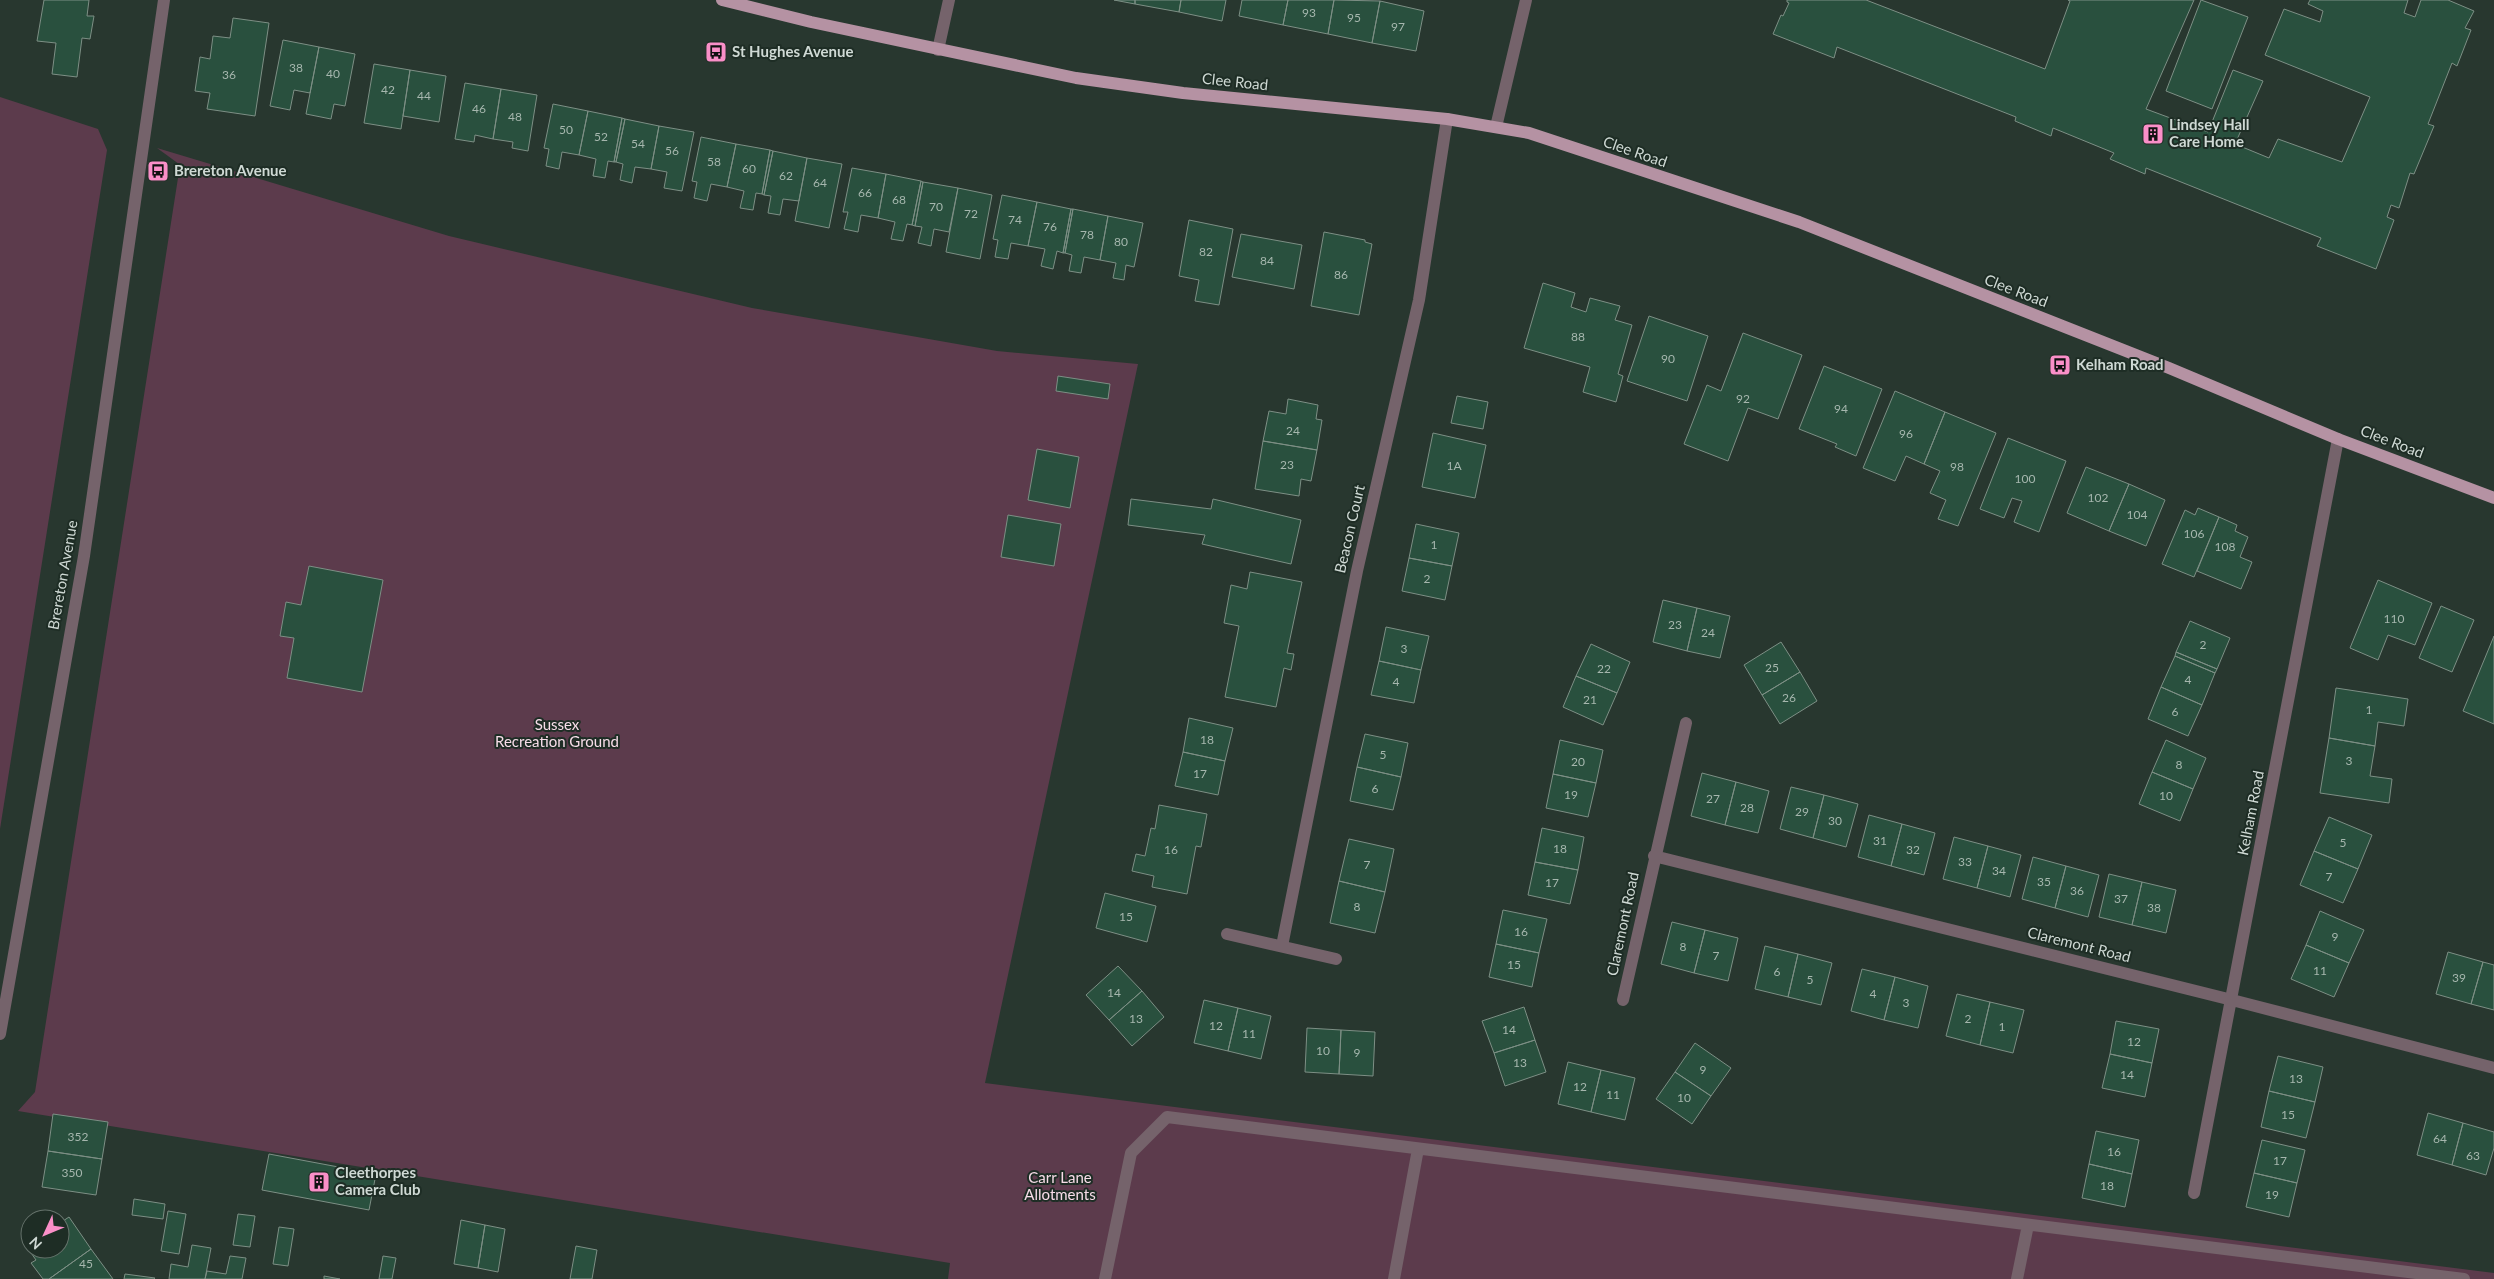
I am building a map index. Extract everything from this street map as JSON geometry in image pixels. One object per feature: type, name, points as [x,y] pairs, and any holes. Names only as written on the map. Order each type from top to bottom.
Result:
[{"type":"main road","name":"Clee Road","points":[[722,0],[938,50],[1076,78],[1183,93],[1447,119],[1529,133],[1799,222],[2169,368],[2338,439],[2494,498]]},
{"type":"street","name":"Brereton Avenue","points":[[0,1034],[84,556],[164,0]]},
{"type":"street","points":[[938,50],[949,0]]},
{"type":"street","points":[[1496,127],[1526,0]]},
{"type":"street","name":"Beacon Court","points":[[1282,946],[1357,571],[1419,300],[1447,119]]},
{"type":"street","name":"Kelham Road","points":[[2194,1193],[2338,439]]},
{"type":"street","name":"Claremont Road","points":[[1623,1000],[1654,856],[1686,724]]},
{"type":"street","name":"Claremont Road","points":[[1654,856],[2232,1000],[2494,1068]]},
{"type":"street","points":[[1227,934],[1336,959]]},
{"type":"street","points":[[1105,1279],[1130,1153],[1167,1117],[2464,1279]]},
{"type":"street","points":[[1394,1279],[1418,1149]]},
{"type":"street","points":[[2017,1279],[2028,1225]]},
{"type":"green space","points":[[0,97],[98,129],[107,150],[0,829]]},
{"type":"green space","name":"Sussex Recreation Ground","points":[[157,148],[449,236],[752,308],[997,351],[1138,364],[985,1083],[2494,1273],[2494,1279],[948,1279],[950,1263],[18,1111],[35,1092],[178,178],[179,164]]},
{"type":"building","points":[[44,0],[89,0],[87,16],[94,16],[90,39],[82,38],[77,77],[52,74],[56,43],[37,41]]},
{"type":"building","points":[[1114,0],[1135,0],[1135,4]]},
{"type":"building","points":[[1135,0],[1181,0],[1179,12],[1135,4]]},
{"type":"building","points":[[1181,0],[1226,0],[1222,21],[1179,12]]},
{"type":"building","points":[[1242,0],[1288,0],[1283,25],[1239,16]]},
{"type":"building","points":[[1288,0],[1334,0],[1328,34],[1283,25]]},
{"type":"building","points":[[1334,0],[1380,1],[1372,43],[1328,34]]},
{"type":"building","name":"Lindsey Hall Care Home","points":[[1787,0],[1866,0],[2045,69],[2070,1],[2068,0],[2194,0],[2146,109],[2208,132],[2233,70],[2263,81],[2235,144],[2269,158],[2278,139],[2342,162],[2370,97],[2265,55],[2284,9],[2320,22],[2323,11],[2308,4],[2310,0],[2408,0],[2404,13],[2415,17],[2421,0],[2448,0],[2474,11],[2465,28],[2471,30],[2457,66],[2452,63],[2428,124],[2434,126],[2414,174],[2410,173],[2399,208],[2391,205],[2387,217],[2394,220],[2376,269],[2317,246],[2321,238],[2146,168],[2145,174],[2110,159],[2114,153],[2053,128],[2051,136],[2015,121],[2016,117],[1837,47],[1834,58],[1773,34],[1781,15],[1783,16],[1789,3]]},
{"type":"building","points":[[2201,0],[2248,17],[2212,109],[2166,91]]},
{"type":"building","points":[[1380,1],[1424,11],[1416,51],[1372,43]]},
{"type":"building","points":[[233,18],[269,23],[255,116],[207,109],[210,93],[195,91],[200,57],[210,59],[213,36],[230,38]]},
{"type":"building","points":[[283,40],[319,47],[310,93],[294,90],[290,110],[270,106]]},
{"type":"building","points":[[319,47],[355,54],[345,106],[334,104],[331,119],[306,114]]},
{"type":"building","points":[[374,64],[410,70],[401,129],[364,123]]},
{"type":"building","points":[[410,70],[446,76],[439,122],[403,116]]},
{"type":"building","points":[[465,83],[501,89],[493,139],[475,135],[474,142],[455,139]]},
{"type":"building","points":[[501,89],[537,95],[528,151],[512,148],[513,142],[493,139]]},
{"type":"building","points":[[553,104],[588,111],[579,155],[562,152],[559,169],[546,166],[549,149],[544,148]]},
{"type":"building","points":[[588,111],[622,118],[614,162],[608,161],[605,178],[593,176],[596,159],[579,155]]},
{"type":"building","points":[[622,118],[625,119],[616,162],[614,162]]},
{"type":"building","points":[[625,119],[659,126],[651,169],[635,167],[632,183],[620,180],[623,164],[616,162]]},
{"type":"building","points":[[659,126],[694,132],[682,191],[664,188],[667,172],[651,169]]},
{"type":"building","points":[[701,137],[736,144],[727,187],[711,184],[707,201],[694,198],[697,182],[692,181]]},
{"type":"building","points":[[736,144],[770,150],[762,194],[756,193],[753,210],[740,208],[744,191],[727,187]]},
{"type":"building","points":[[770,150],[773,151],[764,195],[762,194]]},
{"type":"building","points":[[773,151],[807,158],[799,201],[783,199],[780,215],[768,213],[771,196],[764,195]]},
{"type":"building","points":[[807,158],[842,164],[829,228],[795,221]]},
{"type":"building","points":[[852,168],[886,174],[878,218],[861,215],[858,232],[844,229],[848,212],[843,212]]},
{"type":"building","points":[[886,174],[921,181],[912,225],[907,224],[903,241],[891,239],[895,222],[878,218]]},
{"type":"building","points":[[921,181],[923,182],[915,226],[912,225]]},
{"type":"building","points":[[923,182],[958,188],[949,232],[934,229],[931,246],[918,243],[922,227],[915,226]]},
{"type":"building","points":[[958,188],[992,195],[980,259],[946,252]]},
{"type":"building","points":[[1002,195],[1037,202],[1028,246],[1011,243],[1008,259],[995,257],[998,240],[993,239]]},
{"type":"building","points":[[1037,202],[1071,209],[1063,253],[1057,251],[1053,269],[1041,266],[1045,249],[1028,246]]},
{"type":"building","points":[[1071,209],[1073,209],[1065,253],[1063,253]]},
{"type":"building","points":[[1073,209],[1108,216],[1100,260],[1084,257],[1081,273],[1069,271],[1072,255],[1065,253]]},
{"type":"building","points":[[1108,216],[1143,223],[1134,267],[1126,265],[1124,280],[1113,278],[1116,263],[1100,260]]},
{"type":"building","points":[[1189,220],[1233,229],[1219,305],[1195,301],[1199,280],[1179,276]]},
{"type":"building","points":[[1324,232],[1365,240],[1365,242],[1372,244],[1359,315],[1311,306]]},
{"type":"building","points":[[1241,234],[1302,245],[1294,289],[1232,277]]},
{"type":"building","points":[[1543,283],[1575,293],[1571,307],[1586,312],[1590,298],[1620,306],[1615,320],[1632,325],[1618,374],[1623,376],[1616,402],[1583,392],[1590,367],[1524,348]]},
{"type":"building","points":[[1649,316],[1708,336],[1687,401],[1627,381]]},
{"type":"building","points":[[1743,333],[1802,355],[1778,419],[1748,408],[1728,461],[1684,444],[1707,385],[1721,391]]},
{"type":"building","points":[[1824,366],[1882,389],[1856,456],[1835,447],[1837,444],[1799,429]]},
{"type":"building","points":[[1058,376],[1110,384],[1108,399],[1056,391]]},
{"type":"building","points":[[1895,391],[1945,412],[1924,464],[1906,456],[1895,481],[1863,468]]},
{"type":"building","points":[[1457,396],[1488,402],[1483,429],[1451,423]]},
{"type":"building","points":[[1288,399],[1318,405],[1316,419],[1322,420],[1317,450],[1263,441],[1269,411],[1286,414]]},
{"type":"building","points":[[1945,412],[1996,433],[1958,526],[1938,519],[1946,500],[1930,493],[1940,471],[1924,464]]},
{"type":"building","points":[[1433,433],[1486,445],[1475,498],[1422,487]]},
{"type":"building","points":[[2008,438],[2066,461],[2039,532],[2014,522],[2022,501],[2012,498],[2004,518],[1980,509]]},
{"type":"building","points":[[1263,441],[1317,450],[1311,481],[1301,479],[1299,496],[1255,489]]},
{"type":"building","points":[[1037,449],[1079,457],[1070,508],[1028,500]]},
{"type":"building","points":[[2086,467],[2129,484],[2109,531],[2067,513]]},
{"type":"building","points":[[2129,484],[2165,500],[2146,546],[2109,531]]},
{"type":"building","points":[[1131,499],[1211,509],[1213,499],[1301,520],[1291,564],[1202,544],[1205,535],[1128,525]]},
{"type":"building","points":[[2198,508],[2219,517],[2194,577],[2162,564],[2185,510],[2195,515]]},
{"type":"building","points":[[1008,515],[1061,524],[1054,566],[1001,557]]},
{"type":"building","points":[[2219,517],[2237,525],[2235,531],[2248,537],[2240,557],[2252,562],[2241,589],[2197,571]]},
{"type":"building","points":[[1416,524],[1459,533],[1452,566],[1409,558]]},
{"type":"building","points":[[1409,558],[1452,566],[1445,600],[1402,591]]},
{"type":"building","points":[[309,566],[383,580],[362,692],[287,678],[294,638],[280,636],[286,602],[301,605]]},
{"type":"building","points":[[1250,572],[1302,582],[1287,653],[1294,654],[1291,670],[1284,668],[1276,707],[1225,697],[1239,626],[1224,623],[1231,585],[1247,589]]},
{"type":"building","points":[[2378,580],[2432,603],[2415,645],[2388,635],[2378,660],[2350,648]]},
{"type":"building","points":[[1663,600],[1697,608],[1687,651],[1653,642]]},
{"type":"building","points":[[2441,606],[2474,620],[2452,672],[2419,658]]},
{"type":"building","points":[[1697,608],[1730,616],[1720,658],[1687,651]]},
{"type":"building","points":[[2190,621],[2230,638],[2217,669],[2176,652]]},
{"type":"building","points":[[1386,627],[1429,636],[1421,670],[1379,661]]},
{"type":"building","points":[[2494,636],[2494,724],[2463,711]]},
{"type":"building","points":[[1781,642],[1800,672],[1762,695],[1744,665]]},
{"type":"building","points":[[1591,644],[1630,662],[1617,693],[1576,676]]},
{"type":"building","points":[[2176,652],[2217,669],[2215,673],[2175,656]]},
{"type":"building","points":[[2175,656],[2215,673],[2202,705],[2161,687]]},
{"type":"building","points":[[1379,661],[1421,670],[1414,703],[1371,695]]},
{"type":"building","points":[[1800,672],[1817,701],[1780,724],[1762,695]]},
{"type":"building","points":[[1576,676],[1617,693],[1603,725],[1563,707]]},
{"type":"building","points":[[2161,687],[2202,705],[2188,736],[2148,719]]},
{"type":"building","points":[[2336,688],[2408,699],[2404,726],[2378,722],[2375,746],[2329,738]]},
{"type":"building","points":[[1189,718],[1233,728],[1225,761],[1183,752]]},
{"type":"building","points":[[1365,734],[1408,743],[1401,777],[1357,767]]},
{"type":"building","points":[[2329,738],[2375,746],[2370,776],[2392,779],[2389,803],[2320,793]]},
{"type":"building","points":[[1560,740],[1603,750],[1596,783],[1553,774]]},
{"type":"building","points":[[2166,740],[2206,758],[2193,789],[2152,772]]},
{"type":"building","points":[[1183,752],[1225,761],[1218,795],[1175,786]]},
{"type":"building","points":[[1357,767],[1401,777],[1393,810],[1350,801]]},
{"type":"building","points":[[2152,772],[2193,789],[2180,821],[2139,804]]},
{"type":"building","points":[[1702,773],[1736,782],[1725,825],[1691,816]]},
{"type":"building","points":[[1553,774],[1596,783],[1588,817],[1546,808]]},
{"type":"building","points":[[1736,782],[1769,791],[1758,833],[1725,825]]},
{"type":"building","points":[[1791,787],[1824,795],[1813,838],[1780,829]]},
{"type":"building","points":[[1824,795],[1858,804],[1846,847],[1813,838]]},
{"type":"building","points":[[1159,805],[1207,814],[1201,847],[1196,846],[1187,894],[1152,887],[1154,876],[1132,871],[1136,854],[1145,856],[1151,828],[1155,829]]},
{"type":"building","points":[[1869,815],[1902,824],[1891,866],[1858,857]]},
{"type":"building","points":[[2329,817],[2372,835],[2358,869],[2314,851]]},
{"type":"building","points":[[1902,824],[1935,833],[1924,875],[1891,866]]},
{"type":"building","points":[[1542,828],[1584,837],[1578,870],[1535,862]]},
{"type":"building","points":[[1954,837],[1988,846],[1977,888],[1943,879]]},
{"type":"building","points":[[1349,839],[1394,849],[1385,892],[1339,881]]},
{"type":"building","points":[[1988,846],[2021,855],[2010,897],[1977,888]]},
{"type":"building","points":[[2314,851],[2358,869],[2343,903],[2300,885]]},
{"type":"building","points":[[2033,857],[2066,866],[2055,908],[2022,899]]},
{"type":"building","points":[[1535,862],[1578,870],[1570,904],[1528,895]]},
{"type":"building","points":[[2066,866],[2099,875],[2088,917],[2055,908]]},
{"type":"building","points":[[2109,874],[2142,882],[2132,925],[2099,917]]},
{"type":"building","points":[[1339,881],[1385,892],[1375,933],[1330,923]]},
{"type":"building","points":[[2142,882],[2176,890],[2166,933],[2132,925]]},
{"type":"building","points":[[1105,893],[1156,906],[1147,942],[1096,928]]},
{"type":"building","points":[[1503,910],[1547,919],[1539,953],[1496,944]]},
{"type":"building","points":[[2320,911],[2364,930],[2349,963],[2306,945]]},
{"type":"building","points":[[1672,922],[1705,930],[1694,973],[1661,964]]},
{"type":"building","points":[[1705,930],[1738,938],[1728,981],[1694,973]]},
{"type":"building","points":[[1496,944],[1539,953],[1532,987],[1489,977]]},
{"type":"building","points":[[2306,945],[2349,963],[2334,997],[2291,979]]},
{"type":"building","points":[[1765,946],[1798,954],[1788,997],[1755,989]]},
{"type":"building","points":[[2448,952],[2483,962],[2471,1004],[2436,994]]},
{"type":"building","points":[[1798,954],[1832,963],[1821,1005],[1788,997]]},
{"type":"building","points":[[2483,962],[2494,965],[2494,1010],[2471,1004]]},
{"type":"building","points":[[1118,966],[1142,991],[1109,1020],[1086,995]]},
{"type":"building","points":[[1862,969],[1895,977],[1884,1020],[1851,1011]]},
{"type":"building","points":[[1895,977],[1928,986],[1918,1028],[1884,1020]]},
{"type":"building","points":[[1142,991],[1164,1017],[1132,1046],[1109,1020]]},
{"type":"building","points":[[1957,994],[1990,1002],[1980,1045],[1946,1036]]},
{"type":"building","points":[[1204,1000],[1238,1008],[1228,1051],[1194,1043]]},
{"type":"building","points":[[1990,1002],[2024,1010],[2013,1053],[1980,1045]]},
{"type":"building","points":[[1524,1007],[1535,1040],[1494,1053],[1482,1021]]},
{"type":"building","points":[[1238,1008],[1271,1016],[1261,1059],[1228,1051]]},
{"type":"building","points":[[2116,1021],[2159,1029],[2152,1063],[2110,1054]]},
{"type":"building","points":[[1307,1028],[1341,1030],[1339,1074],[1305,1072]]},
{"type":"building","points":[[1341,1030],[1375,1032],[1373,1076],[1339,1074]]},
{"type":"building","points":[[1535,1040],[1546,1072],[1505,1086],[1494,1053]]},
{"type":"building","points":[[1695,1043],[1731,1068],[1711,1096],[1675,1072]]},
{"type":"building","points":[[2110,1054],[2152,1063],[2145,1097],[2102,1088]]},
{"type":"building","points":[[2278,1056],[2323,1067],[2315,1102],[2269,1091]]},
{"type":"building","points":[[1568,1062],[1601,1070],[1591,1112],[1558,1104]]},
{"type":"building","points":[[1601,1070],[1635,1078],[1625,1120],[1591,1112]]},
{"type":"building","points":[[1675,1072],[1711,1096],[1692,1124],[1656,1099]]},
{"type":"building","points":[[2269,1091],[2315,1102],[2306,1138],[2261,1127]]},
{"type":"building","points":[[2428,1113],[2463,1123],[2452,1165],[2417,1155]]},
{"type":"building","points":[[53,1114],[108,1122],[102,1159],[48,1151]]},
{"type":"building","points":[[2463,1123],[2494,1132],[2494,1148],[2486,1175],[2452,1165]]},
{"type":"building","points":[[2096,1131],[2139,1140],[2132,1174],[2089,1164]]},
{"type":"building","points":[[2262,1140],[2305,1150],[2297,1183],[2254,1173]]},
{"type":"building","points":[[48,1151],[102,1159],[96,1195],[42,1187]]},
{"type":"building","name":"Cleethorpes Camera Club","points":[[269,1154],[376,1174],[369,1210],[262,1190]]},
{"type":"building","points":[[2089,1164],[2132,1174],[2125,1207],[2082,1198]]},
{"type":"building","points":[[2254,1173],[2297,1183],[2289,1217],[2246,1207]]},
{"type":"building","points":[[134,1199],[165,1204],[163,1219],[132,1215]]},
{"type":"building","points":[[168,1211],[186,1214],[179,1254],[161,1251]]},
{"type":"building","points":[[238,1214],[255,1216],[250,1247],[233,1245]]},
{"type":"building","points":[[70,1218],[91,1249],[49,1279],[43,1279],[31,1263],[36,1260],[70,1259]]},
{"type":"building","points":[[461,1220],[485,1225],[478,1268],[454,1264]]},
{"type":"building","points":[[485,1225],[505,1229],[498,1272],[478,1268]]},
{"type":"building","points":[[279,1227],[294,1229],[288,1266],[273,1264]]},
{"type":"building","points":[[192,1245],[211,1248],[205,1279],[169,1279],[171,1264],[188,1267]]},
{"type":"building","points":[[576,1246],[597,1250],[592,1279],[570,1279]]},
{"type":"building","points":[[91,1249],[113,1279],[49,1279]]},
{"type":"building","points":[[230,1256],[246,1258],[242,1279],[205,1279],[207,1271],[226,1274]]},
{"type":"building","points":[[383,1256],[396,1258],[392,1279],[379,1279]]},
{"type":"building","points":[[125,1274],[155,1278],[124,1279]]},
{"type":"building","points":[[324,1276],[340,1279],[324,1279]]},
{"type":"place","name":"St Hughes Avenue","points":[[716,52]]},
{"type":"place","name":"Lindsey Hall Care Home","points":[[2153,134]]},
{"type":"place","name":"Brereton Avenue","points":[[158,171]]},
{"type":"place","name":"Kelham Road","points":[[2060,365]]},
{"type":"place","name":"Cleethorpes Camera Club","points":[[319,1182]]},
{"type":"park label","name":"Carr Lane Allotments","points":[[1060,1186]]}]
